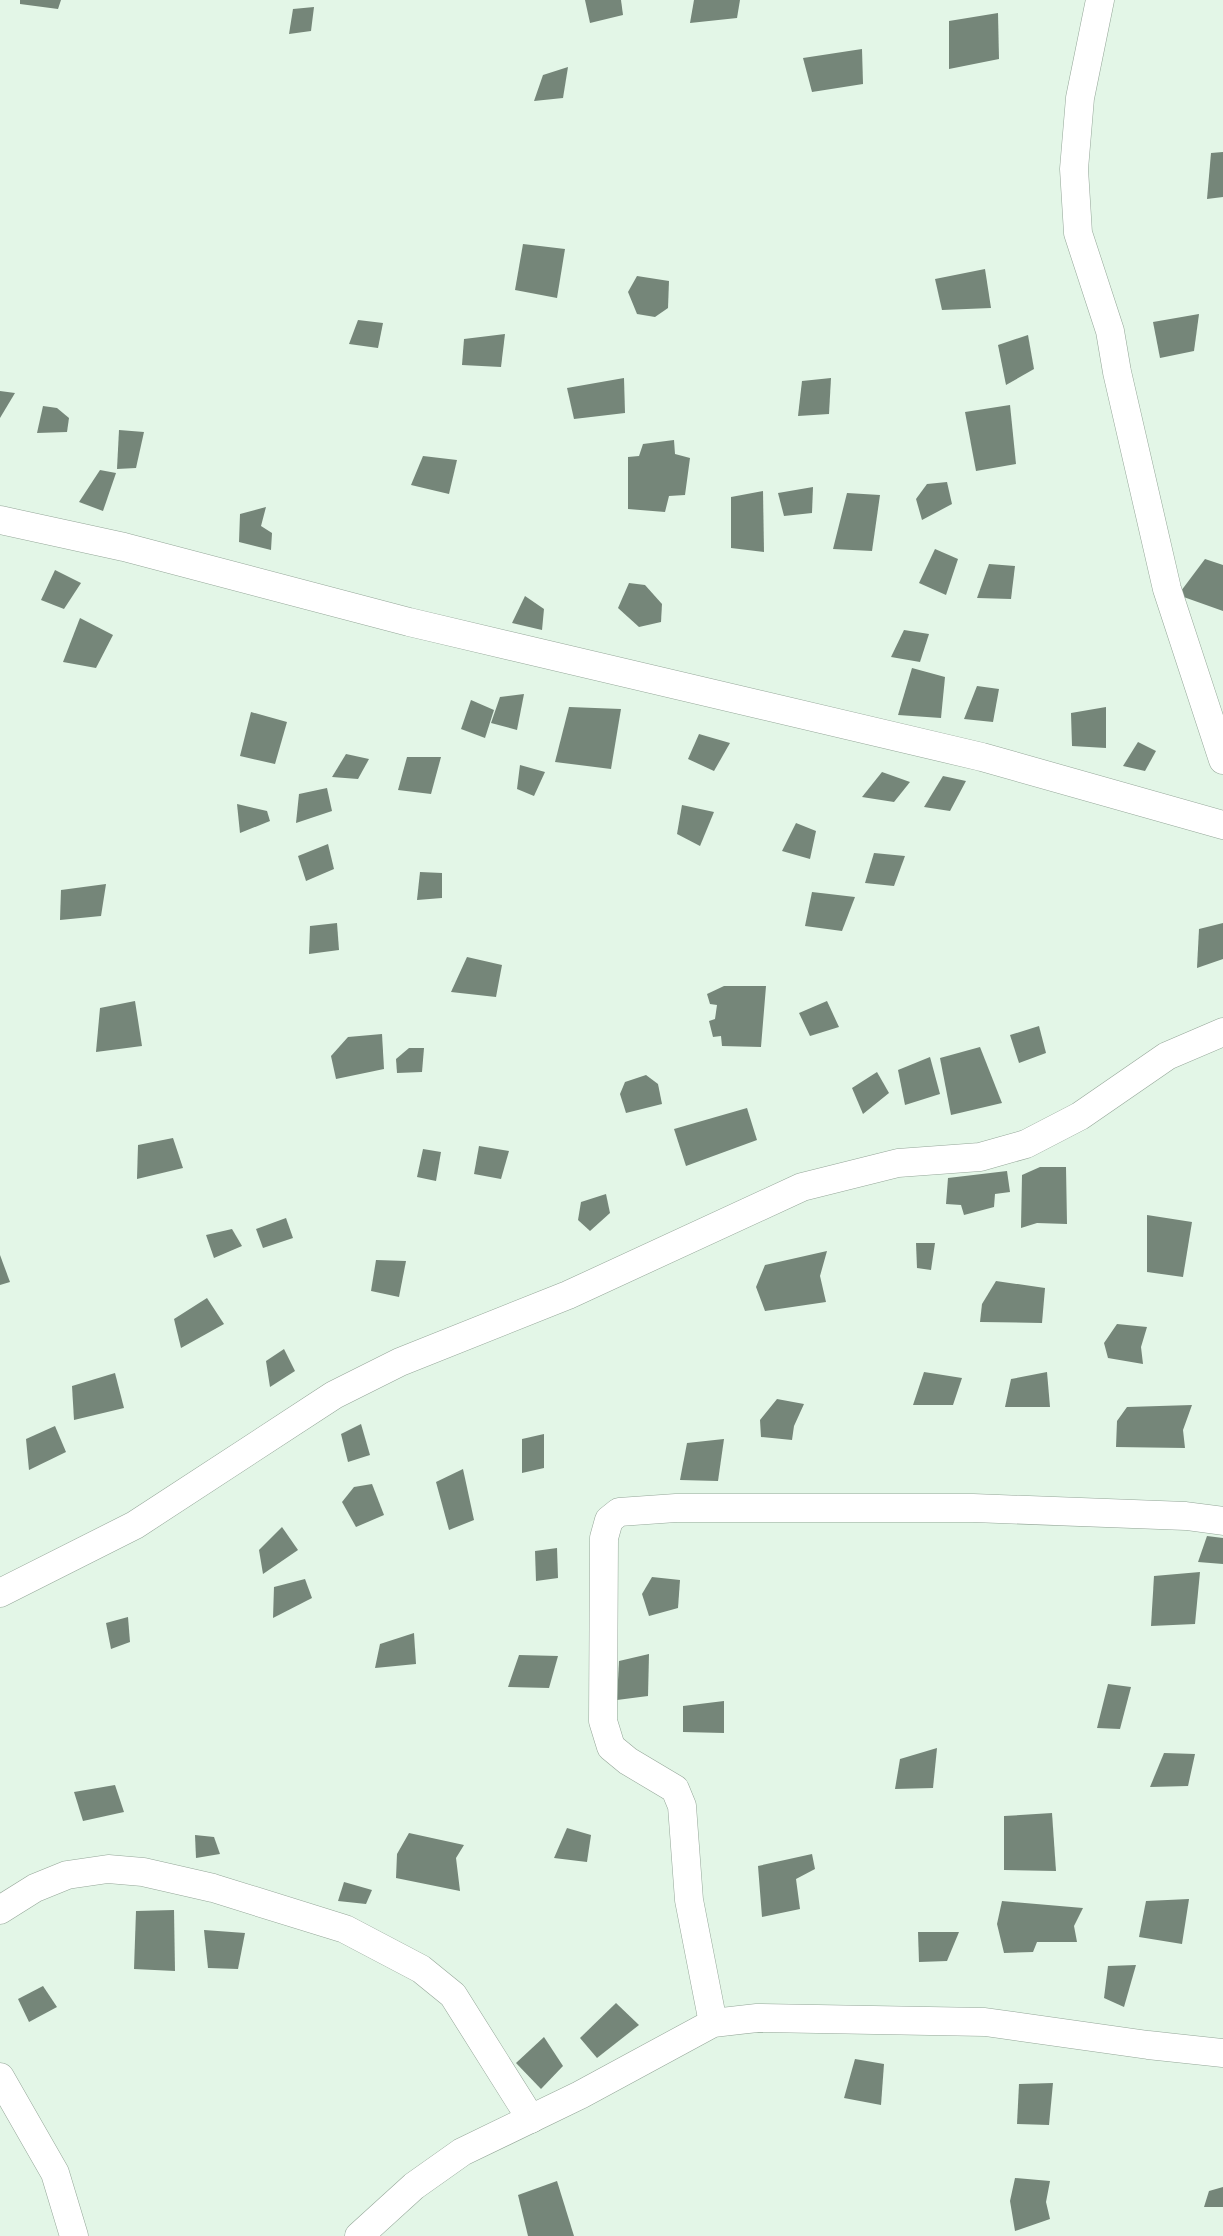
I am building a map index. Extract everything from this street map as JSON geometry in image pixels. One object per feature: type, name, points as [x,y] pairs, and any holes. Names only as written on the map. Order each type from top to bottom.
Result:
[{"type":"street","points":[[1100,0],[1080,98],[1074,169],[1078,233],[1110,331],[1117,372],[1167,589],[1223,760]]},
{"type":"street","points":[[0,520],[124,547],[409,622],[982,757],[1223,825]]},
{"type":"street","points":[[0,1593],[136,1525],[334,1395],[400,1362],[568,1295],[802,1188],[898,1163],[980,1157],[1026,1144],[1080,1116],[1167,1056],[1223,1032]]},
{"type":"street","points":[[713,2023],[689,1900],[682,1806],[675,1790],[628,1761],[611,1747],[603,1721],[604,1538],[609,1520],[618,1512],[676,1508],[944,1508],[1186,1516],[1223,1521]]},
{"type":"street","points":[[0,1910],[35,1888],[67,1875],[108,1869],[143,1872],[213,1888],[345,1929],[421,1969],[453,1995],[531,2118]]},
{"type":"street","points":[[359,2236],[414,2186],[462,2152],[580,2095],[713,2023],[757,2018],[985,2022],[1148,2045],[1223,2053]]},
{"type":"street","points":[[0,2076],[55,2173],[74,2236]]},
{"type":"building","points":[[20,0],[61,0],[58,9],[20,4]]},
{"type":"building","points":[[585,0],[621,0],[623,15],[590,23]]},
{"type":"building","points":[[694,0],[740,0],[737,18],[690,23]]},
{"type":"building","points":[[314,7],[311,31],[289,34],[293,9]]},
{"type":"building","points":[[998,13],[999,59],[949,69],[949,21]]},
{"type":"building","points":[[862,49],[863,84],[812,92],[803,58]]},
{"type":"building","points":[[568,67],[563,98],[534,101],[543,75]]},
{"type":"building","points":[[1223,152],[1223,197],[1207,199],[1211,153]]},
{"type":"building","points":[[523,244],[565,249],[557,298],[515,290]]},
{"type":"building","points":[[985,269],[991,308],[942,310],[935,279]]},
{"type":"building","points":[[637,276],[669,281],[668,308],[655,317],[637,314],[628,292]]},
{"type":"building","points":[[1199,314],[1194,351],[1160,358],[1153,322]]},
{"type":"building","points":[[358,320],[383,323],[378,348],[349,344]]},
{"type":"building","points":[[505,334],[501,367],[462,365],[464,339]]},
{"type":"building","points":[[1028,335],[1034,369],[1006,385],[998,345]]},
{"type":"building","points":[[624,378],[625,413],[574,419],[567,388]]},
{"type":"building","points":[[831,378],[829,414],[798,416],[802,381]]},
{"type":"building","points":[[0,391],[15,393],[0,418]]},
{"type":"building","points":[[1010,405],[1016,464],[976,471],[965,412]]},
{"type":"building","points":[[43,406],[57,408],[69,418],[67,432],[37,433]]},
{"type":"building","points":[[119,430],[144,432],[136,468],[117,469]]},
{"type":"building","points":[[674,440],[675,454],[690,458],[685,495],[669,496],[665,512],[628,509],[628,457],[639,456],[643,444]]},
{"type":"building","points":[[423,456],[457,460],[449,494],[411,485]]},
{"type":"building","points":[[100,470],[116,473],[103,511],[79,502]]},
{"type":"building","points":[[947,482],[952,504],[922,520],[916,499],[927,484]]},
{"type":"building","points":[[813,487],[812,513],[784,516],[778,493]]},
{"type":"building","points":[[763,491],[764,552],[731,548],[731,497]]},
{"type":"building","points":[[847,493],[880,495],[872,551],[833,549]]},
{"type":"building","points":[[266,507],[261,526],[272,533],[271,550],[239,542],[240,514]]},
{"type":"building","points":[[935,549],[958,559],[946,595],[919,583]]},
{"type":"building","points":[[1205,559],[1223,565],[1223,611],[1178,595]]},
{"type":"building","points":[[989,564],[1015,566],[1011,599],[977,598]]},
{"type":"building","points":[[55,570],[81,583],[64,609],[41,600]]},
{"type":"building","points":[[629,583],[645,585],[662,604],[661,622],[639,627],[618,608]]},
{"type":"building","points":[[525,596],[544,609],[542,630],[512,623]]},
{"type":"building","points":[[80,618],[113,635],[96,668],[63,662]]},
{"type":"building","points":[[904,630],[929,634],[920,662],[891,657]]},
{"type":"building","points":[[912,668],[945,677],[941,718],[898,715]]},
{"type":"building","points":[[977,686],[999,689],[993,722],[964,719]]},
{"type":"building","points":[[524,694],[517,730],[491,723],[500,697]]},
{"type":"building","points":[[471,700],[494,710],[485,738],[461,729]]},
{"type":"building","points":[[569,707],[621,709],[611,769],[555,762]]},
{"type":"building","points":[[1106,707],[1106,748],[1072,746],[1071,713]]},
{"type":"building","points":[[251,712],[287,722],[275,764],[240,756]]},
{"type":"building","points":[[699,734],[730,743],[714,771],[688,759]]},
{"type":"building","points":[[1138,742],[1156,751],[1145,771],[1123,766]]},
{"type":"building","points":[[346,754],[369,759],[358,779],[332,777]]},
{"type":"building","points":[[407,757],[441,757],[431,794],[398,790]]},
{"type":"building","points":[[520,765],[545,772],[534,796],[517,789]]},
{"type":"building","points":[[882,772],[910,782],[894,802],[862,797]]},
{"type":"building","points":[[943,776],[966,781],[950,811],[924,807]]},
{"type":"building","points":[[327,788],[332,811],[296,823],[299,794]]},
{"type":"building","points":[[237,804],[267,811],[270,821],[240,833]]},
{"type":"building","points":[[682,805],[714,812],[700,846],[677,834]]},
{"type":"building","points":[[796,823],[816,831],[810,859],[782,851]]},
{"type":"building","points":[[328,844],[334,869],[306,881],[298,856]]},
{"type":"building","points":[[874,853],[905,856],[894,886],[865,883]]},
{"type":"building","points":[[420,872],[442,873],[442,898],[417,900]]},
{"type":"building","points":[[106,884],[101,916],[60,920],[61,890]]},
{"type":"building","points":[[812,892],[855,897],[842,931],[805,926]]},
{"type":"building","points":[[337,923],[339,950],[309,954],[310,926]]},
{"type":"building","points":[[1223,923],[1223,959],[1197,968],[1199,929]]},
{"type":"building","points":[[467,957],[502,965],[496,997],[451,992]]},
{"type":"building","points":[[724,986],[766,986],[761,1047],[722,1046],[721,1036],[713,1037],[709,1021],[715,1019],[717,1005],[710,1004],[707,994]]},
{"type":"building","points":[[135,1001],[142,1046],[96,1052],[100,1008]]},
{"type":"building","points":[[827,1001],[839,1027],[810,1036],[799,1013]]},
{"type":"building","points":[[1039,1026],[1046,1053],[1019,1063],[1010,1035]]},
{"type":"building","points":[[382,1034],[384,1069],[336,1079],[331,1056],[348,1037]]},
{"type":"building","points":[[980,1047],[1002,1103],[951,1115],[940,1058]]},
{"type":"building","points":[[409,1048],[424,1048],[422,1072],[397,1073],[396,1059]]},
{"type":"building","points":[[930,1057],[940,1094],[905,1105],[898,1070]]},
{"type":"building","points":[[877,1072],[889,1093],[863,1114],[852,1088]]},
{"type":"building","points":[[646,1075],[658,1084],[662,1104],[626,1113],[620,1094],[625,1082]]},
{"type":"building","points":[[747,1108],[757,1140],[686,1166],[674,1129]]},
{"type":"building","points":[[173,1138],[183,1168],[137,1179],[138,1145]]},
{"type":"building","points":[[479,1146],[509,1151],[501,1179],[474,1174]]},
{"type":"building","points":[[423,1149],[441,1152],[436,1181],[417,1177]]},
{"type":"building","points":[[1040,1167],[1066,1167],[1067,1224],[1037,1223],[1021,1228],[1022,1175]]},
{"type":"building","points":[[1007,1171],[1010,1192],[995,1194],[994,1207],[964,1215],[961,1205],[946,1204],[948,1178]]},
{"type":"building","points":[[606,1194],[610,1213],[590,1231],[578,1220],[581,1202]]},
{"type":"building","points":[[1147,1215],[1192,1222],[1183,1277],[1147,1272]]},
{"type":"building","points":[[286,1218],[293,1238],[263,1248],[256,1229]]},
{"type":"building","points":[[232,1229],[242,1246],[214,1258],[206,1235]]},
{"type":"building","points":[[916,1243],[935,1243],[931,1270],[917,1268]]},
{"type":"building","points":[[827,1251],[820,1276],[826,1302],[765,1311],[756,1287],[765,1265]]},
{"type":"building","points":[[0,1255],[10,1282],[0,1285]]},
{"type":"building","points":[[376,1260],[406,1261],[399,1297],[371,1291]]},
{"type":"building","points":[[996,1281],[1045,1288],[1042,1323],[980,1322],[982,1304]]},
{"type":"building","points":[[207,1298],[224,1324],[181,1348],[174,1319]]},
{"type":"building","points":[[1117,1324],[1147,1327],[1141,1347],[1143,1364],[1108,1358],[1104,1343]]},
{"type":"building","points":[[284,1349],[295,1371],[270,1387],[266,1361]]},
{"type":"building","points":[[924,1372],[962,1378],[953,1405],[913,1405]]},
{"type":"building","points":[[1047,1372],[1050,1407],[1005,1407],[1011,1379]]},
{"type":"building","points":[[115,1373],[124,1408],[74,1420],[72,1386]]},
{"type":"building","points":[[777,1399],[804,1404],[794,1426],[792,1440],[761,1437],[760,1420]]},
{"type":"building","points":[[1192,1405],[1183,1430],[1185,1448],[1116,1447],[1117,1421],[1127,1407]]},
{"type":"building","points":[[361,1424],[370,1455],[348,1462],[341,1434]]},
{"type":"building","points":[[55,1426],[66,1452],[29,1470],[26,1439]]},
{"type":"building","points":[[544,1434],[544,1468],[522,1473],[522,1439]]},
{"type":"building","points":[[724,1439],[718,1481],[680,1480],[687,1443]]},
{"type":"building","points":[[463,1469],[474,1520],[449,1530],[436,1482]]},
{"type":"building","points":[[372,1484],[384,1515],[356,1527],[342,1502],[354,1487]]},
{"type":"building","points":[[282,1527],[298,1550],[263,1574],[259,1550]]},
{"type":"building","points":[[1207,1536],[1223,1538],[1223,1564],[1198,1562]]},
{"type":"building","points":[[557,1548],[558,1578],[536,1581],[535,1551]]},
{"type":"building","points":[[1200,1572],[1195,1624],[1151,1626],[1154,1576]]},
{"type":"building","points":[[652,1577],[680,1580],[678,1608],[649,1616],[642,1594]]},
{"type":"building","points":[[305,1579],[312,1598],[273,1618],[274,1587]]},
{"type":"building","points":[[128,1617],[130,1642],[111,1649],[106,1623]]},
{"type":"building","points":[[414,1633],[416,1664],[375,1668],[380,1644]]},
{"type":"building","points":[[649,1654],[648,1696],[617,1700],[619,1661]]},
{"type":"building","points":[[519,1655],[558,1656],[549,1688],[508,1687]]},
{"type":"building","points":[[1108,1684],[1131,1687],[1120,1729],[1097,1728]]},
{"type":"building","points":[[724,1701],[724,1733],[683,1732],[683,1706]]},
{"type":"building","points":[[937,1748],[933,1788],[895,1789],[900,1759]]},
{"type":"building","points":[[1164,1753],[1195,1754],[1188,1786],[1150,1787]]},
{"type":"building","points":[[115,1785],[124,1812],[83,1821],[74,1792]]},
{"type":"building","points":[[1052,1813],[1056,1871],[1004,1870],[1004,1816]]},
{"type":"building","points":[[567,1828],[591,1835],[587,1862],[554,1858]]},
{"type":"building","points":[[409,1833],[464,1845],[456,1858],[460,1891],[396,1878],[397,1854]]},
{"type":"building","points":[[195,1835],[214,1837],[220,1854],[196,1858]]},
{"type":"building","points":[[812,1854],[815,1869],[796,1879],[800,1909],[762,1917],[758,1866]]},
{"type":"building","points":[[344,1882],[372,1890],[366,1904],[338,1901]]},
{"type":"building","points":[[1189,1899],[1182,1944],[1139,1937],[1146,1901]]},
{"type":"building","points":[[1002,1901],[1083,1908],[1074,1926],[1077,1942],[1037,1942],[1033,1952],[1004,1953],[997,1924]]},
{"type":"building","points":[[174,1910],[175,1971],[134,1969],[136,1911]]},
{"type":"building","points":[[204,1930],[245,1933],[238,1969],[208,1968]]},
{"type":"building","points":[[918,1932],[959,1932],[947,1961],[919,1962]]},
{"type":"building","points":[[1136,1965],[1124,2007],[1104,1998],[1108,1966]]},
{"type":"building","points":[[43,1986],[57,2007],[29,2022],[18,1999]]},
{"type":"building","points":[[616,2003],[639,2025],[597,2058],[580,2038]]},
{"type":"building","points":[[544,2037],[563,2066],[541,2089],[516,2063]]},
{"type":"building","points":[[855,2059],[884,2064],[881,2105],[844,2098]]},
{"type":"building","points":[[1053,2083],[1049,2125],[1017,2124],[1019,2084]]},
{"type":"building","points":[[1015,2178],[1050,2181],[1046,2202],[1050,2219],[1015,2231],[1010,2201]]},
{"type":"building","points":[[557,2181],[574,2236],[528,2236],[518,2195]]},
{"type":"building","points":[[1223,2187],[1223,2207],[1204,2207],[1209,2191]]}]
